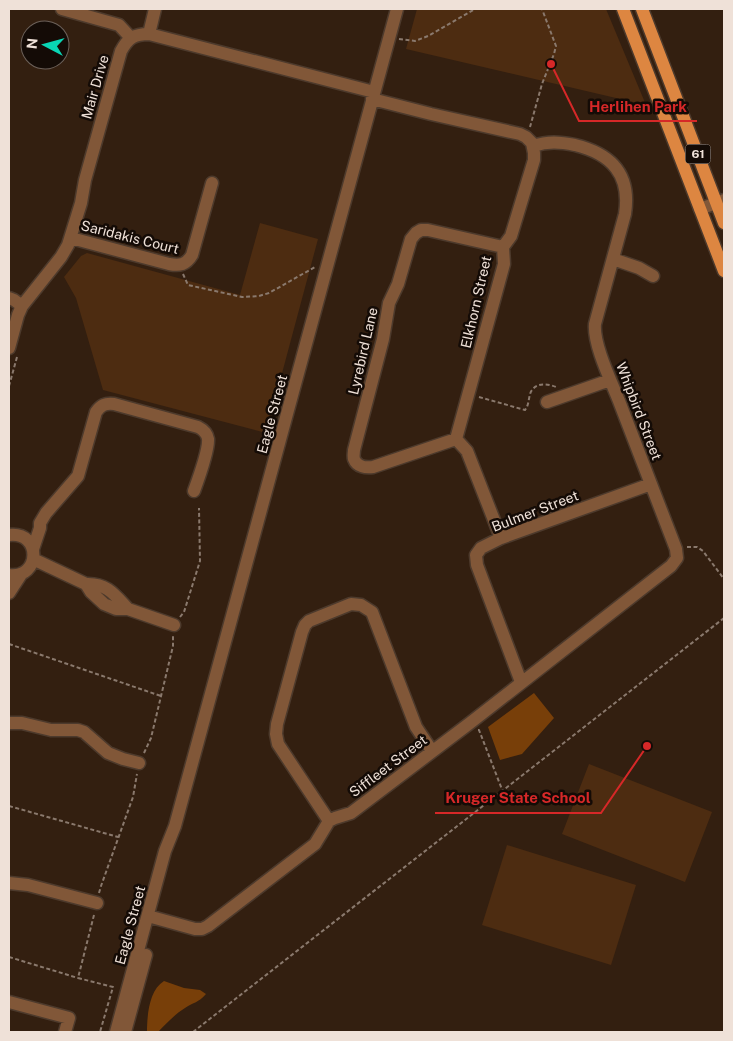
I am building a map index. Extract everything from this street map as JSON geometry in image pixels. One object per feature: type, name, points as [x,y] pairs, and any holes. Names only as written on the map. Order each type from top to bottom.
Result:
[{"type":"main road","name":"61","points":[[622,9],[724,271]]},
{"type":"main road","name":"61","points":[[642,9],[720,202],[724,223]]},
{"type":"street","points":[[62,9],[119,25],[131,38],[137,35],[148,34],[373,96],[431,114],[520,134],[530,140],[533,146]]},
{"type":"street","points":[[148,34],[156,9]]},
{"type":"street","name":"Eagle Street","points":[[125,1032],[152,918],[165,851],[175,826],[397,9]]},
{"type":"street","name":"Mair Drive","points":[[9,348],[22,306],[65,251],[81,203],[85,180],[121,51],[125,43],[131,38]]},
{"type":"street","name":"Whipbird Street","points":[[521,682],[671,566],[677,558],[676,549],[610,380],[594,332],[625,214],[626,189],[614,165],[599,153],[560,142],[543,143],[533,146]]},
{"type":"street","name":"Elkhorn Street","points":[[456,439],[504,264],[503,247],[511,236],[534,160],[533,146]]},
{"type":"street","name":"Saridakis Court","points":[[70,238],[179,266],[189,261],[192,255],[212,182]]},
{"type":"street","points":[[700,209],[720,202]]},
{"type":"street","name":"Lyrebird Lane","points":[[456,439],[373,467],[365,468],[354,459],[354,450],[383,339],[389,303],[398,284],[411,239],[416,233],[428,230],[503,247]]},
{"type":"street","points":[[613,259],[639,268],[654,276]]},
{"type":"street","points":[[9,298],[22,306]]},
{"type":"street","points":[[547,402],[610,380]]},
{"type":"street","points":[[9,593],[22,573],[30,567],[40,523],[50,507],[78,476],[96,412],[104,405],[114,404],[189,424],[204,430],[207,434],[208,445],[194,491]]},
{"type":"street","points":[[456,439],[467,451],[501,538]]},
{"type":"street","name":"Bulmer Street","points":[[521,682],[477,565],[476,555],[481,548],[501,538],[651,484]]},
{"type":"street","points":[[12,535],[40,523]]},
{"type":"street","points":[[12,535],[25,538],[29,542],[33,554],[86,584],[91,592],[104,604],[116,609],[128,609],[174,625]]},
{"type":"street","points":[[9,575],[22,573]]},
{"type":"street","points":[[152,918],[195,929],[202,929],[208,926],[315,844],[329,821],[278,744],[276,734],[277,724],[302,632],[309,621],[351,604],[361,605],[372,612],[416,727],[432,751]]},
{"type":"street","name":"Siffleet Street","points":[[329,821],[351,813],[521,682]]},
{"type":"street","points":[[9,723],[51,730],[78,730],[84,732],[108,753],[139,763]]},
{"type":"street","points":[[9,883],[28,885],[97,903]]},
{"type":"street","name":"Eagle Street","points":[[116,1032],[152,918]]},
{"type":"street","points":[[9,1002],[69,1018],[65,1032]]},
{"type":"path","points":[[400,39],[415,42],[475,9]]},
{"type":"path","points":[[530,131],[542,84],[556,46],[542,9]]},
{"type":"path","points":[[179,266],[188,285],[242,297],[259,296],[269,293],[315,267]]},
{"type":"path","points":[[477,396],[525,410],[529,403],[532,389],[538,385],[545,384],[558,388]]},
{"type":"path","points":[[78,978],[100,886],[133,797],[139,763],[151,738],[173,646],[174,625],[184,612],[200,561],[199,508]]},
{"type":"path","points":[[682,549],[688,546],[697,547],[724,579]]},
{"type":"path","points":[[193,1032],[724,618]]},
{"type":"path","points":[[9,644],[161,696]]},
{"type":"path","points":[[475,730],[479,730],[503,792]]},
{"type":"path","points":[[9,806],[118,837]]},
{"type":"path","points":[[9,957],[113,987],[100,1032]]},
{"type":"shaded area","points":[[417,9],[606,9],[646,105],[406,49]]},
{"type":"shaded area","points":[[260,223],[318,239],[266,433],[103,390],[76,298],[64,277],[81,256],[87,253],[240,295]]},
{"type":"shaded area","points":[[534,693],[554,718],[522,754],[500,760],[488,727]]},
{"type":"shaded area","points":[[589,764],[712,812],[685,882],[562,834]]},
{"type":"shaded area","points":[[507,845],[636,885],[611,965],[482,925]]},
{"type":"shaded area","points":[[164,981],[184,988],[200,990],[206,994],[178,1013],[158,1032],[147,1032],[148,1011],[152,997],[159,985]]},
{"type":"place","name":"Herlihen Park","points":[[551,64]]},
{"type":"place","name":"Kruger State School","points":[[647,746]]}]
